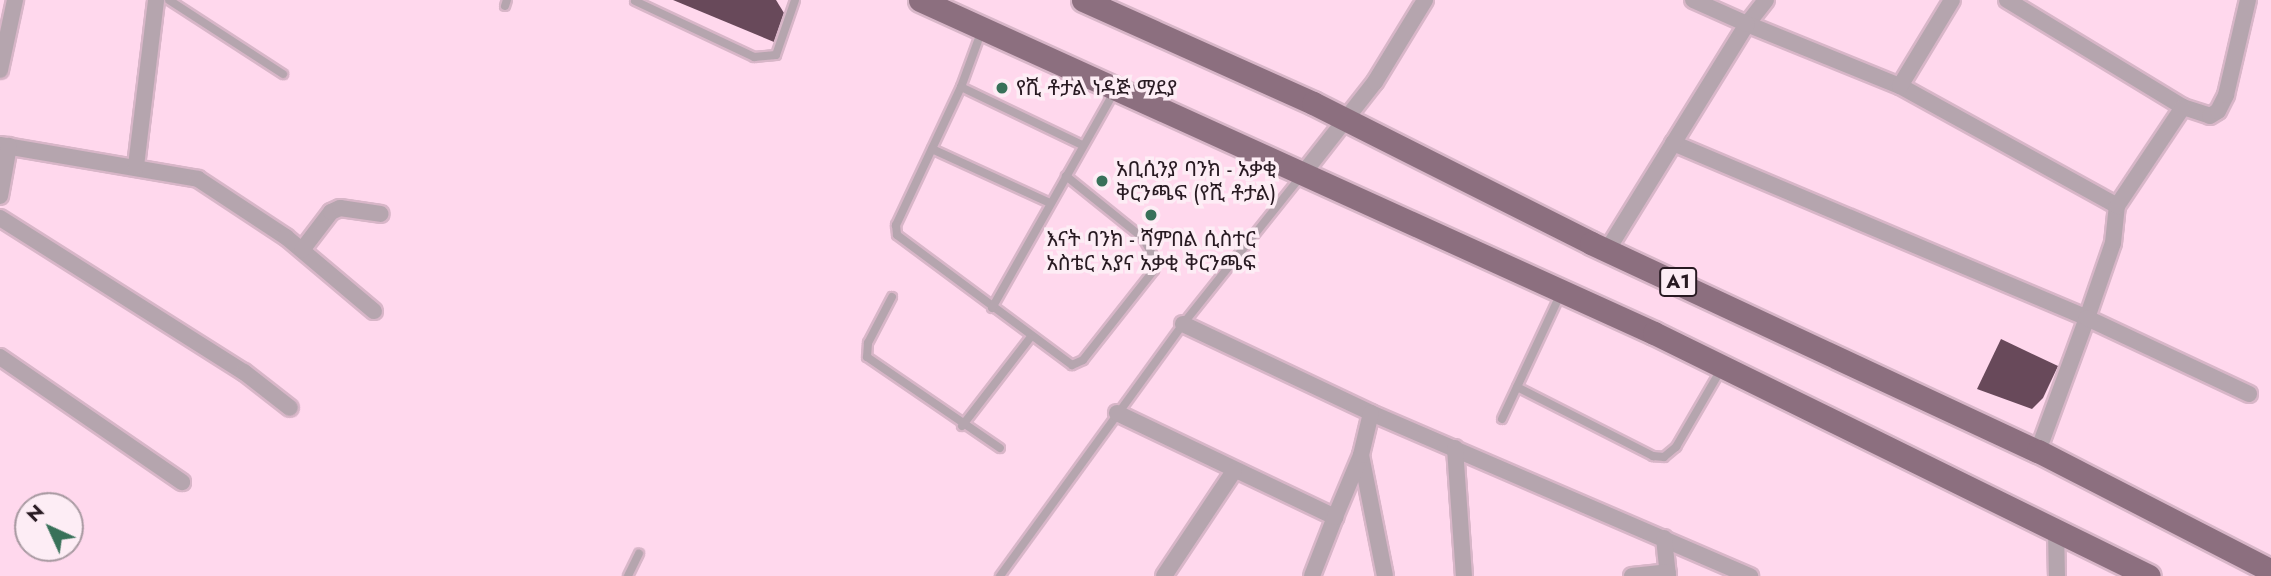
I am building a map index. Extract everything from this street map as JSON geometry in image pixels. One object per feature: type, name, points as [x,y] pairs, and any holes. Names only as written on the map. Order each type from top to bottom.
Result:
[{"type":"main road","name":"A1","points":[[1083,0],[1150,26],[1608,249],[2038,451],[2271,571]]},
{"type":"main road","points":[[927,2],[1723,367],[2149,576]]},
{"type":"street","points":[[136,166],[156,0]]},
{"type":"street","points":[[1302,175],[1346,120],[1423,4],[1404,0]]},
{"type":"street","points":[[1693,0],[1900,86],[2117,206]]},
{"type":"street","points":[[1608,249],[1747,24],[1766,0]]},
{"type":"street","points":[[1900,86],[1952,0]]},
{"type":"street","points":[[2007,0],[2196,114],[2218,111],[2248,0]]},
{"type":"street","points":[[0,70],[10,3]]},
{"type":"street","points":[[2038,451],[2113,243],[2117,206],[2183,107]]},
{"type":"street","points":[[1673,143],[2087,318],[2249,394]]},
{"type":"street","points":[[0,196],[4,146],[136,166],[198,179],[302,250],[374,311]]},
{"type":"street","points":[[302,250],[331,212],[340,208],[381,214]]},
{"type":"street","points":[[0,218],[244,372],[290,408]]},
{"type":"street","points":[[1183,324],[1371,413],[1750,576]]},
{"type":"street","points":[[0,357],[182,482]]},
{"type":"street","points":[[1117,413],[1335,517]]},
{"type":"street","points":[[1312,576],[1361,455],[1371,413]]},
{"type":"street","points":[[1455,448],[1464,576]]},
{"type":"street","points":[[1361,455],[1385,576]]},
{"type":"street","points":[[1164,576],[1234,471]]},
{"type":"street","points":[[2056,530],[2057,576]]},
{"type":"street","points":[[1632,576],[1668,574],[1664,538]]},
{"type":"lane","points":[[169,0],[283,74]]},
{"type":"lane","points":[[635,1],[754,57],[776,55],[795,0]]},
{"type":"lane","points":[[984,27],[961,87],[896,225],[897,235],[1064,363],[1083,360],[1154,270],[1155,259],[1143,239],[1066,176]]},
{"type":"lane","points":[[961,87],[1082,145]]},
{"type":"lane","points":[[992,309],[1082,145],[1117,88]]},
{"type":"lane","points":[[932,149],[1050,203]]},
{"type":"lane","points":[[1000,576],[1183,324],[1302,175]]},
{"type":"lane","points":[[1502,419],[1561,293]]},
{"type":"lane","points":[[892,297],[868,343],[867,358],[962,426],[1000,448]]},
{"type":"lane","points":[[962,426],[1030,338]]},
{"type":"lane","points":[[1517,387],[1653,456],[1664,457],[1676,447],[1723,367]]},
{"type":"lane","points":[[628,576],[639,553]]},
{"type":"building","points":[[673,0],[776,0],[784,13],[774,42]]},
{"type":"building","points":[[2001,339],[2058,366],[2043,398],[2032,409],[1977,389]]},
{"type":"place","name":"የሺ ቶታል ነዳጅ ማደያ","points":[[1002,88]]},
{"type":"place","name":"አቢሲንያ ባንክ - አቃቂ ቅርንጫፍ (የሺ ቶታል)","points":[[1102,181]]},
{"type":"place","name":"እናት ባንክ - ሻምበል ሲስተር አስቴር አያና አቃቂ ቅርንጫፍ","points":[[1151,215]]}]
